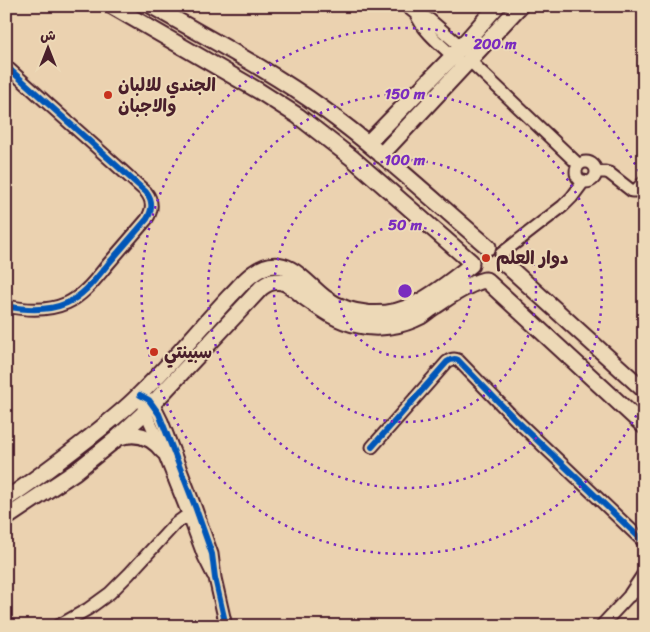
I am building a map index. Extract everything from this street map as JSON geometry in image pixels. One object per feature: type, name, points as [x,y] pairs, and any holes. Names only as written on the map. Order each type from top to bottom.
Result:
[{"type":"main road","points":[[112,6],[259,91],[298,116],[352,158],[470,264],[477,277],[485,280],[644,426]]},
{"type":"main road","points":[[152,6],[279,79],[320,107],[368,144],[497,255],[644,390]]},
{"type":"main road","points":[[368,144],[498,6]]},
{"type":"main road","points":[[381,155],[520,6]]},
{"type":"main road","points":[[6,499],[62,460],[140,395],[217,310],[257,271],[265,267],[274,265],[292,269],[325,298],[342,307],[360,313],[378,314],[397,311],[415,305],[457,284],[472,284],[493,279],[499,276],[503,270],[497,255],[481,248],[476,251],[457,284],[421,316],[401,324],[380,328],[359,326],[338,319],[281,281],[273,281],[266,284],[149,408],[116,439],[75,472],[6,518]]},
{"type":"main road","points":[[273,281],[274,265]]},
{"type":"main road","points":[[116,439],[131,435],[146,437],[163,451]]},
{"type":"street","points":[[406,6],[416,14],[430,20],[457,51],[579,165]]},
{"type":"street","points":[[6,66],[146,192],[152,204],[151,212],[147,218],[80,295],[56,306],[28,308],[6,306]]},
{"type":"street","points":[[497,255],[563,206],[584,181],[593,179],[596,172],[590,162],[582,162],[577,168],[578,176],[584,181]]},
{"type":"street","points":[[596,172],[609,173],[632,191],[637,190],[644,182]]},
{"type":"street","points":[[372,448],[447,362],[456,359],[515,419],[644,542]]},
{"type":"street","points":[[140,395],[149,408],[162,420],[192,511]]},
{"type":"street","points":[[149,408],[163,451],[212,554],[215,578],[226,626]]},
{"type":"street","points":[[58,626],[88,609],[110,593],[130,574],[175,524],[192,511]]},
{"type":"street","points":[[628,598],[644,573]]},
{"type":"street","points":[[601,626],[628,598],[644,586]]},
{"type":"cycle path","points":[[6,66],[146,192],[151,205],[147,219],[90,285],[73,300],[60,306],[45,309],[6,306]]},
{"type":"cycle path","points":[[372,447],[447,362],[457,359],[515,419],[644,542]]},
{"type":"cycle path","points":[[140,395],[149,400],[159,414],[196,509],[212,554],[215,578],[226,626]]},
{"type":"place","name":"الجندي للالبان والاجبان","points":[[108,95]]},
{"type":"place","name":"دوار العلم","points":[[486,258]]},
{"type":"place","name":"سبينتي","points":[[154,352]]}]
